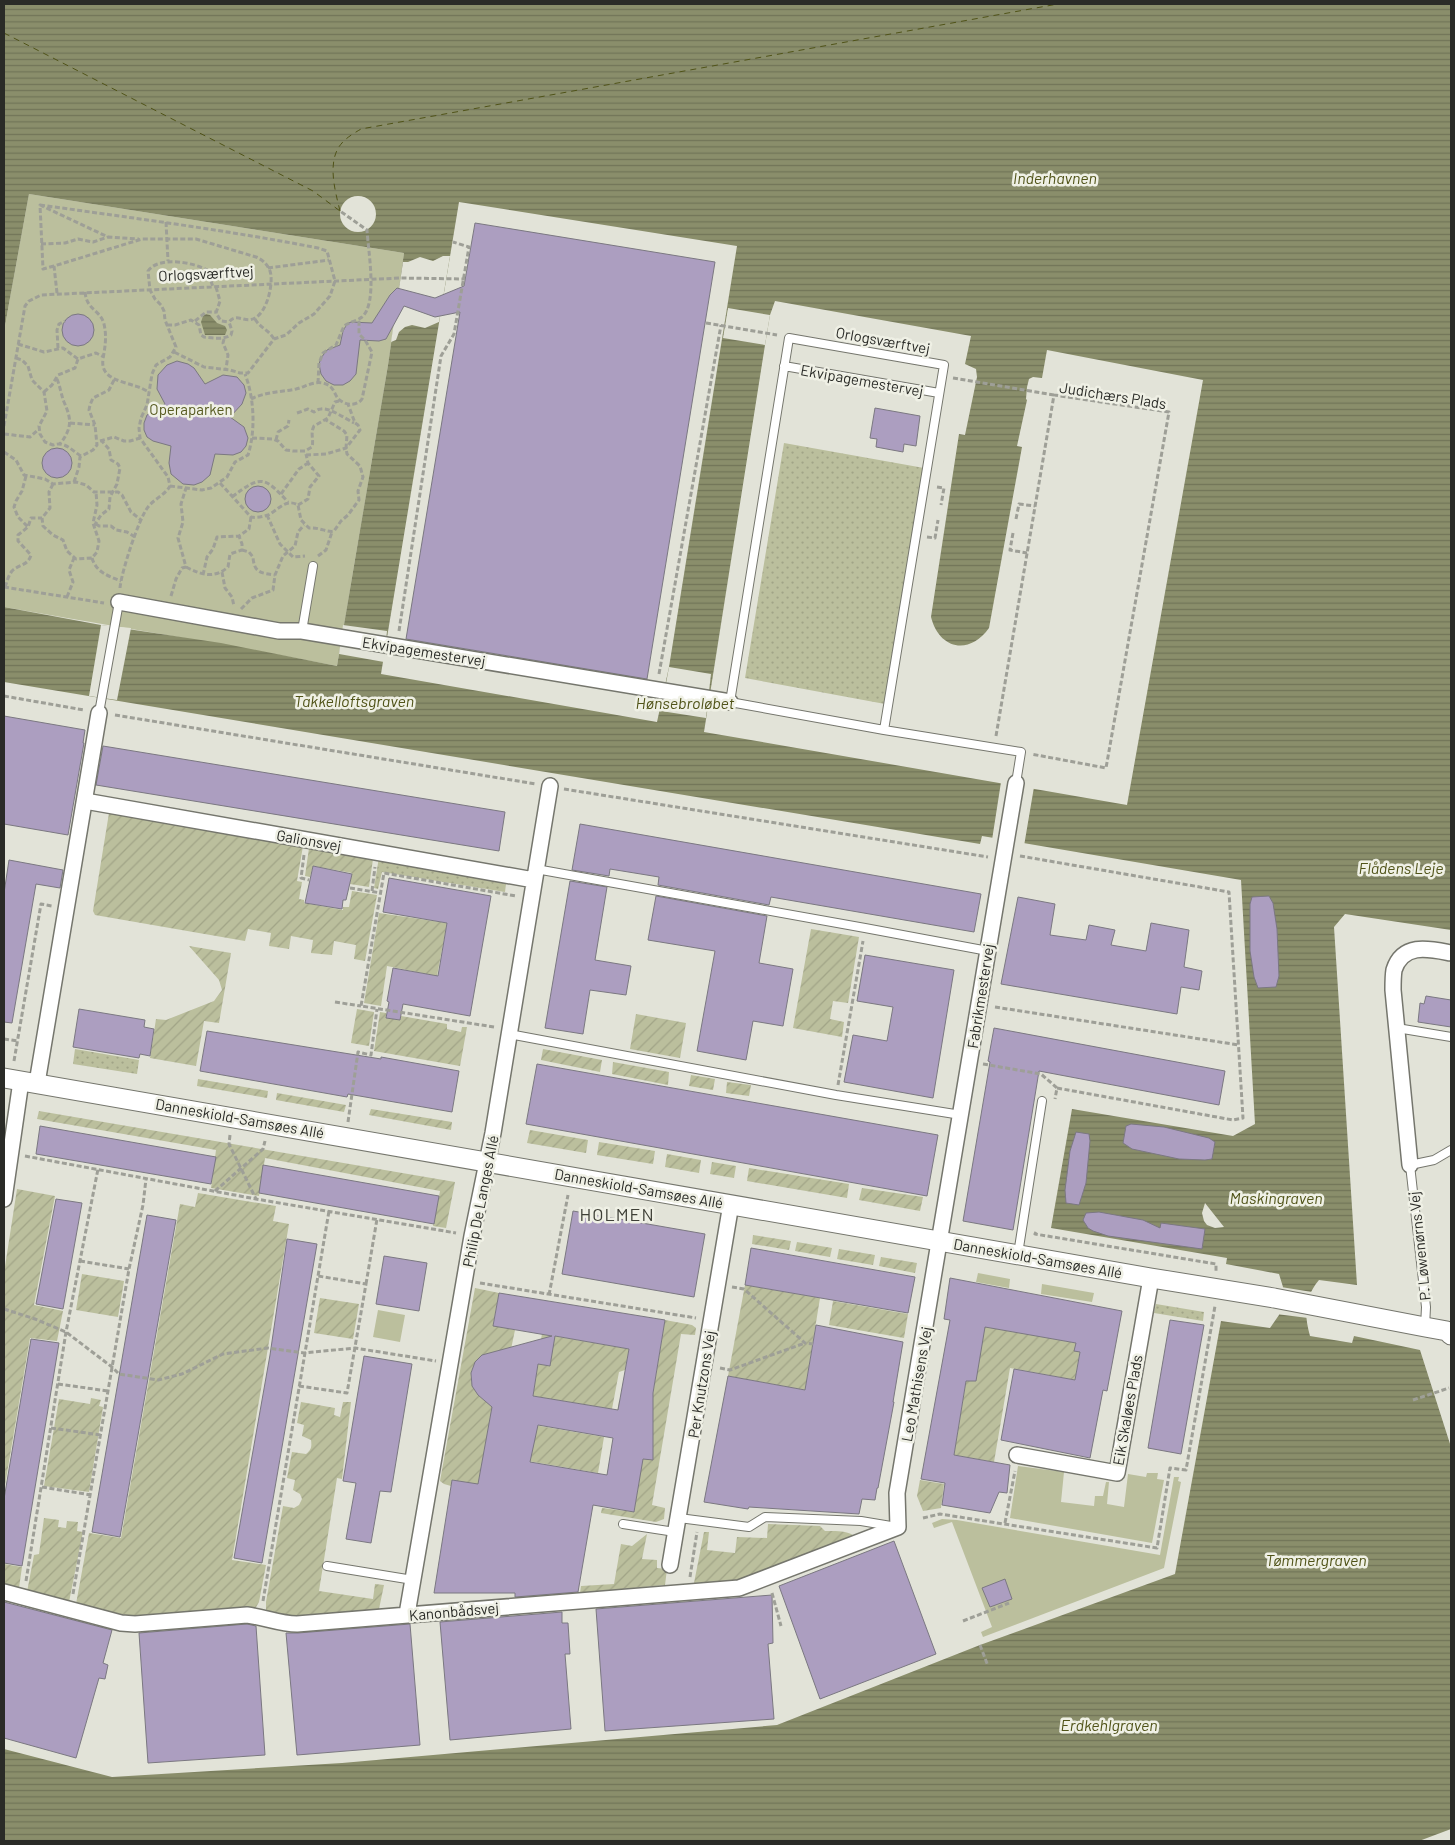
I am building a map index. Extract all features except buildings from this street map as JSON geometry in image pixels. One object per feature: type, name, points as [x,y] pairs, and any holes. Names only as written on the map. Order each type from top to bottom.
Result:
[{"type":"street","name":"Ekvipagemestervej","points":[[119,602],[278,631],[302,631],[726,702]]},
{"type":"street","points":[[4,1199],[20,1081],[67,909],[101,705]]},
{"type":"street","name":"Fabrikmestervej","points":[[940,1241],[1016,783]]},
{"type":"street","name":"Philip De Langes Allé","points":[[407,1614],[464,1281],[510,1032],[550,786]]},
{"type":"street","name":"Galionsvej","points":[[85,801],[378,852],[535,875]]},
{"type":"street","name":"P. Løwenørns Vej","points":[[1410,1165],[1393,990],[1394,970],[1402,956],[1422,948],[1451,953]]},
{"type":"street","name":"Danneskiold-Samsøes Allé","points":[[20,1081],[1274,1298],[1425,1327]]},
{"type":"street","name":"Per Knutzons Vej","points":[[670,1565],[731,1204]]},
{"type":"street","name":"Leo Mathisens Vej","points":[[898,1527],[897,1493],[940,1241]]},
{"type":"street","name":"Eik Skaløes Plads","points":[[1017,1455],[1117,1473],[1151,1278]]},
{"type":"street","points":[[1425,1327],[1447,1331],[1451,1335]]},
{"type":"street","name":"Kanonbådsvej","points":[[4,1592],[121,1623],[134,1624],[247,1615],[261,1616],[286,1624],[739,1588],[898,1527]]},
{"type":"lane","name":"Orlogsværftvej","points":[[784,366],[790,338],[944,365],[942,376]]},
{"type":"lane","name":"Ekvipagemestervej","points":[[884,730],[939,393],[784,366],[726,702],[884,730],[1021,752]]},
{"type":"lane","points":[[939,393],[942,376]]},
{"type":"lane","points":[[302,631],[313,566]]},
{"type":"lane","points":[[101,705],[119,602]]},
{"type":"lane","name":"Fabrikmestervej","points":[[1016,783],[1021,752]]},
{"type":"lane","points":[[535,875],[866,928],[988,952]]},
{"type":"lane","points":[[1397,1028],[1451,1037]]},
{"type":"lane","points":[[510,1032],[836,1095],[961,1115]]},
{"type":"lane","points":[[1018,1254],[1042,1101]]},
{"type":"lane","points":[[1410,1165],[1434,1160],[1451,1150]]},
{"type":"lane","name":"P. Løwenørns Vej","points":[[1410,1165],[1426,1307],[1425,1327]]},
{"type":"lane","points":[[623,1524],[677,1525],[699,1521],[750,1527],[766,1517],[861,1522],[898,1527]]},
{"type":"lane","points":[[327,1566],[413,1580]]},
{"type":"path","points":[[40,205],[166,222],[318,248],[327,251],[335,281],[330,296],[314,314],[299,323],[286,335],[274,340],[248,373],[204,367],[174,352],[170,357],[156,365],[150,379],[148,405],[141,418],[140,438],[168,477],[170,486],[167,492],[154,500],[146,509],[141,520],[120,581],[119,602],[101,603],[4,587],[13,570],[28,563],[30,560],[27,550],[18,541],[18,535],[28,527],[31,518],[42,518]]},
{"type":"path","points":[[40,205],[108,237]]},
{"type":"path","points":[[40,205],[43,269],[142,239]]},
{"type":"path","points":[[318,383],[319,363],[323,353],[336,345],[344,326],[363,316],[368,308],[371,280],[367,230],[340,212]]},
{"type":"path","points":[[166,222],[168,261]]},
{"type":"path","points":[[41,244],[65,243],[78,239],[93,242],[108,237],[166,240],[196,239],[256,257],[264,261],[271,273],[269,298],[255,319],[248,320],[235,317],[229,322]]},
{"type":"path","points":[[396,647],[441,356],[454,334],[470,247],[453,242]]},
{"type":"path","points":[[268,268],[329,260]]},
{"type":"path","points":[[4,426],[25,306],[29,301],[41,295],[57,293],[150,290],[148,271],[151,266],[168,261],[207,270],[220,301],[216,312]]},
{"type":"path","points":[[54,266],[57,293]]},
{"type":"path","name":"Orlogsværftvej","points":[[174,352],[176,347],[166,325],[164,311],[150,290],[400,278],[464,279]]},
{"type":"path","points":[[85,292],[86,301],[90,307],[101,315],[104,324],[106,344],[104,370],[114,380],[135,385],[149,392]]},
{"type":"path","points":[[166,325],[175,325],[191,320],[195,321],[206,312],[216,312]]},
{"type":"path","points":[[216,312],[221,320],[229,322]]},
{"type":"path","points":[[255,319],[268,330],[274,340]]},
{"type":"path","points":[[251,400],[268,393],[324,383],[334,390],[339,400],[348,404],[356,404],[362,399],[372,352],[359,334],[359,319]]},
{"type":"path","points":[[58,348],[56,330],[59,324],[64,321]]},
{"type":"path","points":[[195,321],[204,337],[215,336],[224,339],[231,335],[232,331],[229,322]]},
{"type":"path","points":[[706,323],[771,334]]},
{"type":"path","points":[[656,690],[722,325]]},
{"type":"path","points":[[224,339],[223,343],[228,355],[226,370]]},
{"type":"path","points":[[18,344],[44,352],[62,348],[78,358],[96,353],[104,357]]},
{"type":"path","points":[[16,358],[22,360],[28,366],[32,380],[44,392],[47,411],[40,421],[39,430],[45,442],[53,446],[60,444],[70,447],[80,456]]},
{"type":"path","points":[[44,392],[57,379],[58,375],[75,368],[78,358]]},
{"type":"path","points":[[170,486],[202,490],[220,483],[227,477],[235,462],[248,455],[252,438],[253,414],[249,383],[245,374]]},
{"type":"path","points":[[942,376],[1054,394]]},
{"type":"path","points":[[57,379],[62,389],[70,422],[68,432],[60,444]]},
{"type":"path","points":[[95,525],[102,514],[109,509],[110,497],[117,484],[120,468],[118,464],[111,460],[109,449],[99,441],[89,410],[91,401],[96,396],[110,390],[114,380]]},
{"type":"path","name":"Judichærs Plads","points":[[994,748],[1054,394],[1170,412],[1106,768],[1021,752]]},
{"type":"path","points":[[306,453],[312,447],[311,434],[314,426],[326,420],[335,402],[339,400]]},
{"type":"path","points":[[348,404],[355,424]]},
{"type":"path","points":[[252,438],[276,440],[286,450],[326,454],[346,448],[360,430],[358,425],[338,413],[322,408],[314,412],[308,409],[297,413]]},
{"type":"path","points":[[276,440],[278,432],[288,426],[289,420]]},
{"type":"path","points":[[313,556],[320,556],[326,550],[332,532],[337,529],[341,521],[359,500],[358,491],[364,477],[360,466],[348,457],[346,448],[347,435],[344,431],[326,420]]},
{"type":"path","points":[[70,422],[95,425]]},
{"type":"path","points":[[4,434],[30,437],[39,430]]},
{"type":"path","points":[[80,456],[92,450],[99,441],[114,437],[124,441],[140,438]]},
{"type":"path","points":[[4,452],[16,460],[26,476],[22,491],[14,507],[18,517],[28,527]]},
{"type":"path","points":[[232,497],[252,483],[264,481],[274,486],[288,502],[298,505],[308,499],[310,487],[319,476],[308,463],[306,453]]},
{"type":"path","points":[[74,482],[80,456]]},
{"type":"path","points":[[281,494],[299,469],[308,463]]},
{"type":"path","points":[[26,476],[45,479],[53,484],[82,483],[96,492],[113,491],[122,495],[132,512],[141,520]]},
{"type":"path","points":[[220,483],[251,517]]},
{"type":"path","points":[[53,484],[49,492],[50,508],[42,518],[43,526],[53,535],[63,540],[67,551],[74,558],[92,558]]},
{"type":"path","points":[[186,488],[181,504],[183,522],[178,538],[186,567],[203,575],[222,572],[228,566],[230,554],[242,550],[248,552],[253,557],[254,565],[260,573],[275,575]]},
{"type":"path","points":[[941,505],[943,491]]},
{"type":"path","points":[[92,558],[97,552],[99,541],[93,522],[98,505],[96,492]]},
{"type":"path","points":[[251,517],[267,515],[288,502]]},
{"type":"path","points":[[1016,519],[1019,504],[1035,506]]},
{"type":"path","points":[[298,505],[301,520],[309,528],[320,528],[332,532]]},
{"type":"path","points":[[267,515],[280,544],[288,553],[296,558],[307,556]]},
{"type":"path","points":[[203,575],[207,557],[213,549],[217,537],[239,536],[249,528],[251,517]]},
{"type":"path","points":[[936,532],[938,520]]},
{"type":"path","points":[[222,572],[225,588],[232,597],[234,606],[238,611],[252,598],[271,592],[274,586],[275,575],[283,556],[295,546],[298,532],[304,524]]},
{"type":"path","points":[[95,525],[111,526],[116,530],[127,532],[135,537]]},
{"type":"path","points":[[1013,533],[1010,550],[1027,553]]},
{"type":"path","points":[[239,536],[242,550]]},
{"type":"path","points":[[67,597],[73,582],[69,570],[74,558]]},
{"type":"path","points":[[92,558],[94,566],[100,571],[120,581]]},
{"type":"path","points":[[165,610],[176,580],[182,568],[186,567]]},
{"type":"path","points":[[4,696],[101,705]]},
{"type":"path","points":[[307,840],[300,878],[309,880]]},
{"type":"path","points":[[970,1062],[1041,1074],[1057,1088],[1233,1120],[1243,1118],[1229,892],[1005,849]]},
{"type":"path","points":[[372,891],[378,852]]},
{"type":"path","points":[[361,1006],[384,873],[531,899]]},
{"type":"path","points":[[350,888],[381,893]]},
{"type":"path","points":[[4,1039],[18,1041],[41,904],[67,909]]},
{"type":"path","points":[[836,1095],[866,928]]},
{"type":"path","points":[[335,1002],[510,1032]]},
{"type":"path","points":[[979,1004],[1239,1045]]},
{"type":"path","points":[[346,1137],[358,1052],[370,1054],[377,1009]]},
{"type":"path","points":[[1054,1106],[1057,1088]]},
{"type":"path","points":[[233,1117],[229,1144],[256,1199]]},
{"type":"path","points":[[215,1191],[263,1150],[270,1123]]},
{"type":"path","points":[[11,1153],[256,1199],[472,1236]]},
{"type":"path","points":[[23,1598],[66,1332],[98,1169]]},
{"type":"path","points":[[549,1295],[572,1176]]},
{"type":"path","points":[[70,1610],[129,1269],[143,1205],[146,1179]]},
{"type":"path","points":[[261,1616],[329,1211]]},
{"type":"path","points":[[299,1386],[347,1393],[376,1219]]},
{"type":"path","points":[[1037,1224],[1035,1234],[1216,1264]]},
{"type":"path","points":[[80,1261],[129,1269]]},
{"type":"path","points":[[318,1276],[366,1284]]},
{"type":"path","points":[[464,1281],[711,1320]]},
{"type":"path","points":[[718,1284],[744,1289],[804,1343]]},
{"type":"path","points":[[4,1309],[36,1319],[66,1332],[119,1374],[158,1380],[182,1374],[223,1354],[268,1348],[304,1353],[355,1348],[450,1363]]},
{"type":"path","points":[[704,1366],[730,1370],[804,1343],[813,1344]]},
{"type":"path","points":[[58,1384],[108,1391]]},
{"type":"path","points":[[1413,1400],[1449,1388]]},
{"type":"path","points":[[51,1428],[101,1435]]},
{"type":"path","points":[[1005,1523],[1017,1455]]},
{"type":"path","points":[[42,1487],[91,1495]]},
{"type":"path","points":[[688,1592],[699,1521]]},
{"type":"path","points":[[767,1577],[781,1626]]},
{"type":"path","points":[[963,1621],[1009,1603]]},
{"type":"path","points":[[980,1645],[988,1666]]},
{"type":"green space","name":"Operaparken","points":[[29,194],[404,253],[388,365],[337,666],[4,607],[4,331]]},
{"type":"green space","points":[[784,443],[924,468],[885,704],[745,678]]},
{"type":"green space","points":[[109,813],[303,846],[297,881],[302,882],[299,899],[304,900],[304,903],[343,910],[343,907],[349,907],[352,891],[377,895],[365,961],[354,959],[356,945],[334,941],[332,955],[311,953],[313,940],[291,936],[289,949],[269,946],[271,933],[248,929],[245,941],[95,915],[93,911]]},
{"type":"green space","points":[[309,848],[373,859],[369,887],[350,884],[352,873],[313,866],[310,877],[305,876]]},
{"type":"green space","points":[[379,857],[505,880],[505,892],[382,872],[378,889],[374,888]]},
{"type":"green space","points":[[379,913],[447,923],[437,976],[387,966],[381,1006],[364,1003]]},
{"type":"green space","points":[[811,929],[859,937],[848,1003],[833,1001],[830,1019],[844,1022],[842,1037],[793,1028]]},
{"type":"green space","points":[[189,946],[231,953],[219,1023],[204,1021],[196,1066],[150,1058],[156,1019],[166,1020],[214,1001],[222,990],[219,980]]},
{"type":"green space","points":[[357,1009],[374,1012],[369,1046],[351,1043]]},
{"type":"green space","points":[[380,1012],[386,1013],[386,1018],[400,1020],[401,1016],[447,1024],[447,1029],[461,1032],[462,1027],[467,1027],[460,1066],[374,1051]]},
{"type":"green space","points":[[636,1014],[686,1023],[680,1058],[630,1049]]},
{"type":"green space","points":[[75,1049],[139,1060],[137,1074],[73,1064]]},
{"type":"green space","points":[[543,1049],[602,1060],[600,1072],[541,1060]]},
{"type":"green space","points":[[613,1062],[669,1072],[668,1085],[612,1074]]},
{"type":"green space","points":[[691,1075],[715,1079],[713,1090],[689,1086]]},
{"type":"green space","points":[[198,1079],[268,1091],[267,1098],[197,1086]]},
{"type":"green space","points":[[727,1082],[751,1085],[749,1096],[726,1093]]},
{"type":"green space","points":[[277,1093],[346,1105],[344,1112],[276,1100]]},
{"type":"green space","points":[[371,1109],[452,1122],[451,1130],[369,1115]]},
{"type":"green space","points":[[39,1111],[455,1182],[446,1228],[433,1226],[440,1191],[265,1158],[259,1196],[211,1188],[216,1150],[37,1119]]},
{"type":"green space","points":[[530,1130],[588,1140],[586,1153],[527,1143]]},
{"type":"green space","points":[[599,1142],[655,1151],[653,1164],[597,1155]]},
{"type":"green space","points":[[667,1154],[701,1160],[699,1173],[665,1167]]},
{"type":"green space","points":[[712,1162],[736,1166],[734,1178],[710,1174]]},
{"type":"green space","points":[[749,1168],[849,1184],[847,1198],[747,1181]]},
{"type":"green space","points":[[862,1188],[923,1197],[920,1211],[859,1200]]},
{"type":"green space","points":[[17,1189],[55,1196],[34,1305],[63,1311],[57,1341],[30,1338],[4,1491],[4,1273]]},
{"type":"green space","points":[[198,1193],[276,1206],[273,1221],[289,1224],[232,1560],[266,1565],[259,1602],[255,1609],[134,1617],[76,1604],[89,1533],[121,1538],[180,1204],[195,1207]]},
{"type":"green space","points":[[753,1235],[791,1241],[789,1250],[752,1244]]},
{"type":"green space","points":[[797,1242],[832,1248],[830,1257],[795,1251]]},
{"type":"green space","points":[[839,1249],[875,1255],[873,1265],[837,1259]]},
{"type":"green space","points":[[881,1257],[917,1263],[915,1273],[879,1266]]},
{"type":"green space","points":[[978,1273],[1010,1279],[1009,1288],[976,1282]]},
{"type":"green space","points":[[82,1274],[124,1281],[118,1317],[76,1310]]},
{"type":"green space","points":[[1042,1284],[1094,1293],[1092,1302],[1041,1294]]},
{"type":"green space","points":[[745,1285],[820,1298],[805,1390],[728,1376]]},
{"type":"green space","points":[[475,1288],[499,1293],[493,1325],[515,1330],[510,1354],[482,1355],[472,1369],[472,1383],[475,1389],[479,1395],[493,1405],[478,1485],[452,1480],[451,1486],[440,1481]]},
{"type":"green space","points":[[320,1298],[359,1304],[353,1339],[314,1333]]},
{"type":"green space","points":[[833,1301],[908,1314],[904,1338],[829,1325]]},
{"type":"green space","points":[[1156,1304],[1204,1312],[1203,1321],[1154,1313]]},
{"type":"green space","points":[[378,1310],[405,1315],[400,1342],[373,1337]]},
{"type":"green space","points":[[665,1320],[692,1325],[696,1328],[695,1335],[681,1334],[652,1505],[665,1508],[664,1519],[656,1522],[601,1513],[602,1508],[634,1512],[639,1481],[607,1475],[610,1457],[653,1459],[653,1424],[616,1418],[619,1401],[651,1406]]},
{"type":"green space","points":[[978,1325],[1081,1344],[1075,1380],[1010,1368],[994,1462],[954,1455],[966,1381],[976,1381]]},
{"type":"green space","points":[[542,1334],[629,1349],[625,1370],[619,1372],[612,1409],[533,1396],[538,1364],[550,1366],[552,1352],[539,1350]]},
{"type":"green space","points":[[91,1398],[101,1400],[99,1406],[103,1407],[89,1492],[44,1486],[59,1399],[90,1404]]},
{"type":"green space","points":[[301,1402],[335,1408],[334,1415],[340,1417],[343,1402],[351,1402],[342,1479],[337,1478],[319,1591],[373,1599],[375,1584],[384,1585],[379,1609],[297,1618],[283,1617],[266,1611],[283,1506],[294,1508],[299,1505],[302,1499],[300,1494],[293,1490],[295,1480],[287,1478],[292,1452],[306,1454],[311,1446],[311,1440],[302,1436],[304,1425],[297,1423]]},
{"type":"green space","points":[[528,1424],[604,1437],[598,1473],[522,1460]]},
{"type":"green space","points":[[1018,1466],[1064,1472],[1061,1502],[1094,1506],[1095,1496],[1103,1496],[1106,1482],[1109,1482],[1107,1504],[1124,1507],[1128,1474],[1146,1477],[1147,1473],[1158,1473],[1157,1479],[1164,1480],[1152,1543],[1010,1518]]},
{"type":"green space","points":[[1174,1477],[1179,1477],[1178,1481],[1181,1482],[1164,1568],[983,1637],[981,1632],[992,1627],[952,1522],[934,1528],[932,1523],[942,1519],[957,1520],[1160,1555]]},
{"type":"green space","points":[[920,1480],[944,1484],[941,1508],[923,1511],[917,1496]]},
{"type":"green space","points":[[44,1518],[59,1520],[58,1527],[66,1528],[67,1521],[78,1522],[77,1531],[83,1532],[69,1602],[27,1592],[34,1555],[39,1554]]},
{"type":"green space","points":[[768,1524],[820,1526],[825,1531],[845,1532],[856,1537],[739,1580],[694,1583],[704,1532],[709,1532],[707,1550],[735,1553],[737,1537],[767,1538]]},
{"type":"green space","points":[[647,1534],[642,1559],[657,1560],[657,1568],[667,1569],[665,1585],[580,1593],[581,1586],[614,1584],[621,1544],[632,1546]]},
{"type":"green space","points":[[4,1564],[22,1567],[19,1588],[4,1584]]},
{"type":"water","points":[[4,4],[1451,4],[1451,930],[1345,914],[1334,927],[1357,1285],[1319,1280],[1310,1293],[1306,1313],[1310,1336],[1352,1343],[1354,1336],[1420,1350],[1451,1447],[1451,1829],[1419,1841],[4,1841],[4,1749],[112,1777],[342,1763],[777,1725],[980,1645],[1175,1574],[1221,1321],[1270,1328],[1279,1315],[1283,1287],[1279,1274],[1226,1264],[1227,1258],[1051,1228],[1072,1109],[1233,1136],[1255,1124],[1241,880],[982,836],[980,844],[4,682],[4,607],[101,625],[221,643],[337,666],[388,365],[404,253],[29,194],[4,331]],"holes":[[[459,202],[737,246],[669,667],[657,722],[381,674]],[[775,301],[971,336],[965,364],[976,369],[977,377],[965,435],[959,434],[931,617],[935,628],[941,636],[948,642],[956,645],[973,643],[989,628],[1022,447],[1017,446],[1027,400],[1027,387],[1029,379],[1033,377],[1042,378],[1047,350],[1203,380],[1127,805],[704,732],[765,345],[770,315]]]},
{"type":"water","points":[[206,314],[210,315],[217,323],[225,326],[227,330],[225,335],[205,335],[201,322]]},
{"type":"pier","points":[[358,196],[365,197],[371,201],[375,207],[375,221],[371,227],[365,231],[358,232],[351,231],[345,227],[341,221],[340,214],[341,207],[345,201],[351,197]]},
{"type":"pier","points":[[443,256],[450,256],[439,322],[425,328],[412,325],[405,327],[399,332],[396,340],[391,342],[403,262],[420,257],[433,261]]},
{"type":"pier","points":[[728,308],[770,315],[765,345],[723,338]]},
{"type":"pier","points":[[101,625],[131,628],[117,700],[89,696]]},
{"type":"pier","points":[[343,625],[387,631],[384,662],[339,654]]},
{"type":"pier","points":[[669,667],[711,674],[706,718],[661,711]]},
{"type":"pier","points":[[1001,782],[1034,787],[1024,846],[992,840]]},
{"type":"pier","points":[[1205,1203],[1224,1227],[1215,1228],[1207,1225],[1202,1213]]},
{"type":"pier","points":[[1281,1287],[1312,1292],[1308,1318],[1276,1314]]},
{"type":"ferry route","points":[[340,211],[333,174],[335,155],[345,140],[361,129],[1058,4]]},
{"type":"ferry route","points":[[4,33],[313,191],[340,211]]},
{"type":"district","name":"HOLMEN","points":[[617,1214]]},
{"type":"water label","name":"Inderhavnen","points":[[1055,177]]},
{"type":"water label","name":"Takkelloftsgraven","points":[[354,700]]},
{"type":"water label","name":"Hønsebroløbet","points":[[685,702]]},
{"type":"water label","name":"Flådens Leje","points":[[1401,867]]},
{"type":"water label","name":"Maskingraven","points":[[1276,1197]]},
{"type":"water label","name":"Tømmergraven","points":[[1316,1559]]},
{"type":"water label","name":"Erdkehlgraven","points":[[1109,1724]]}]
